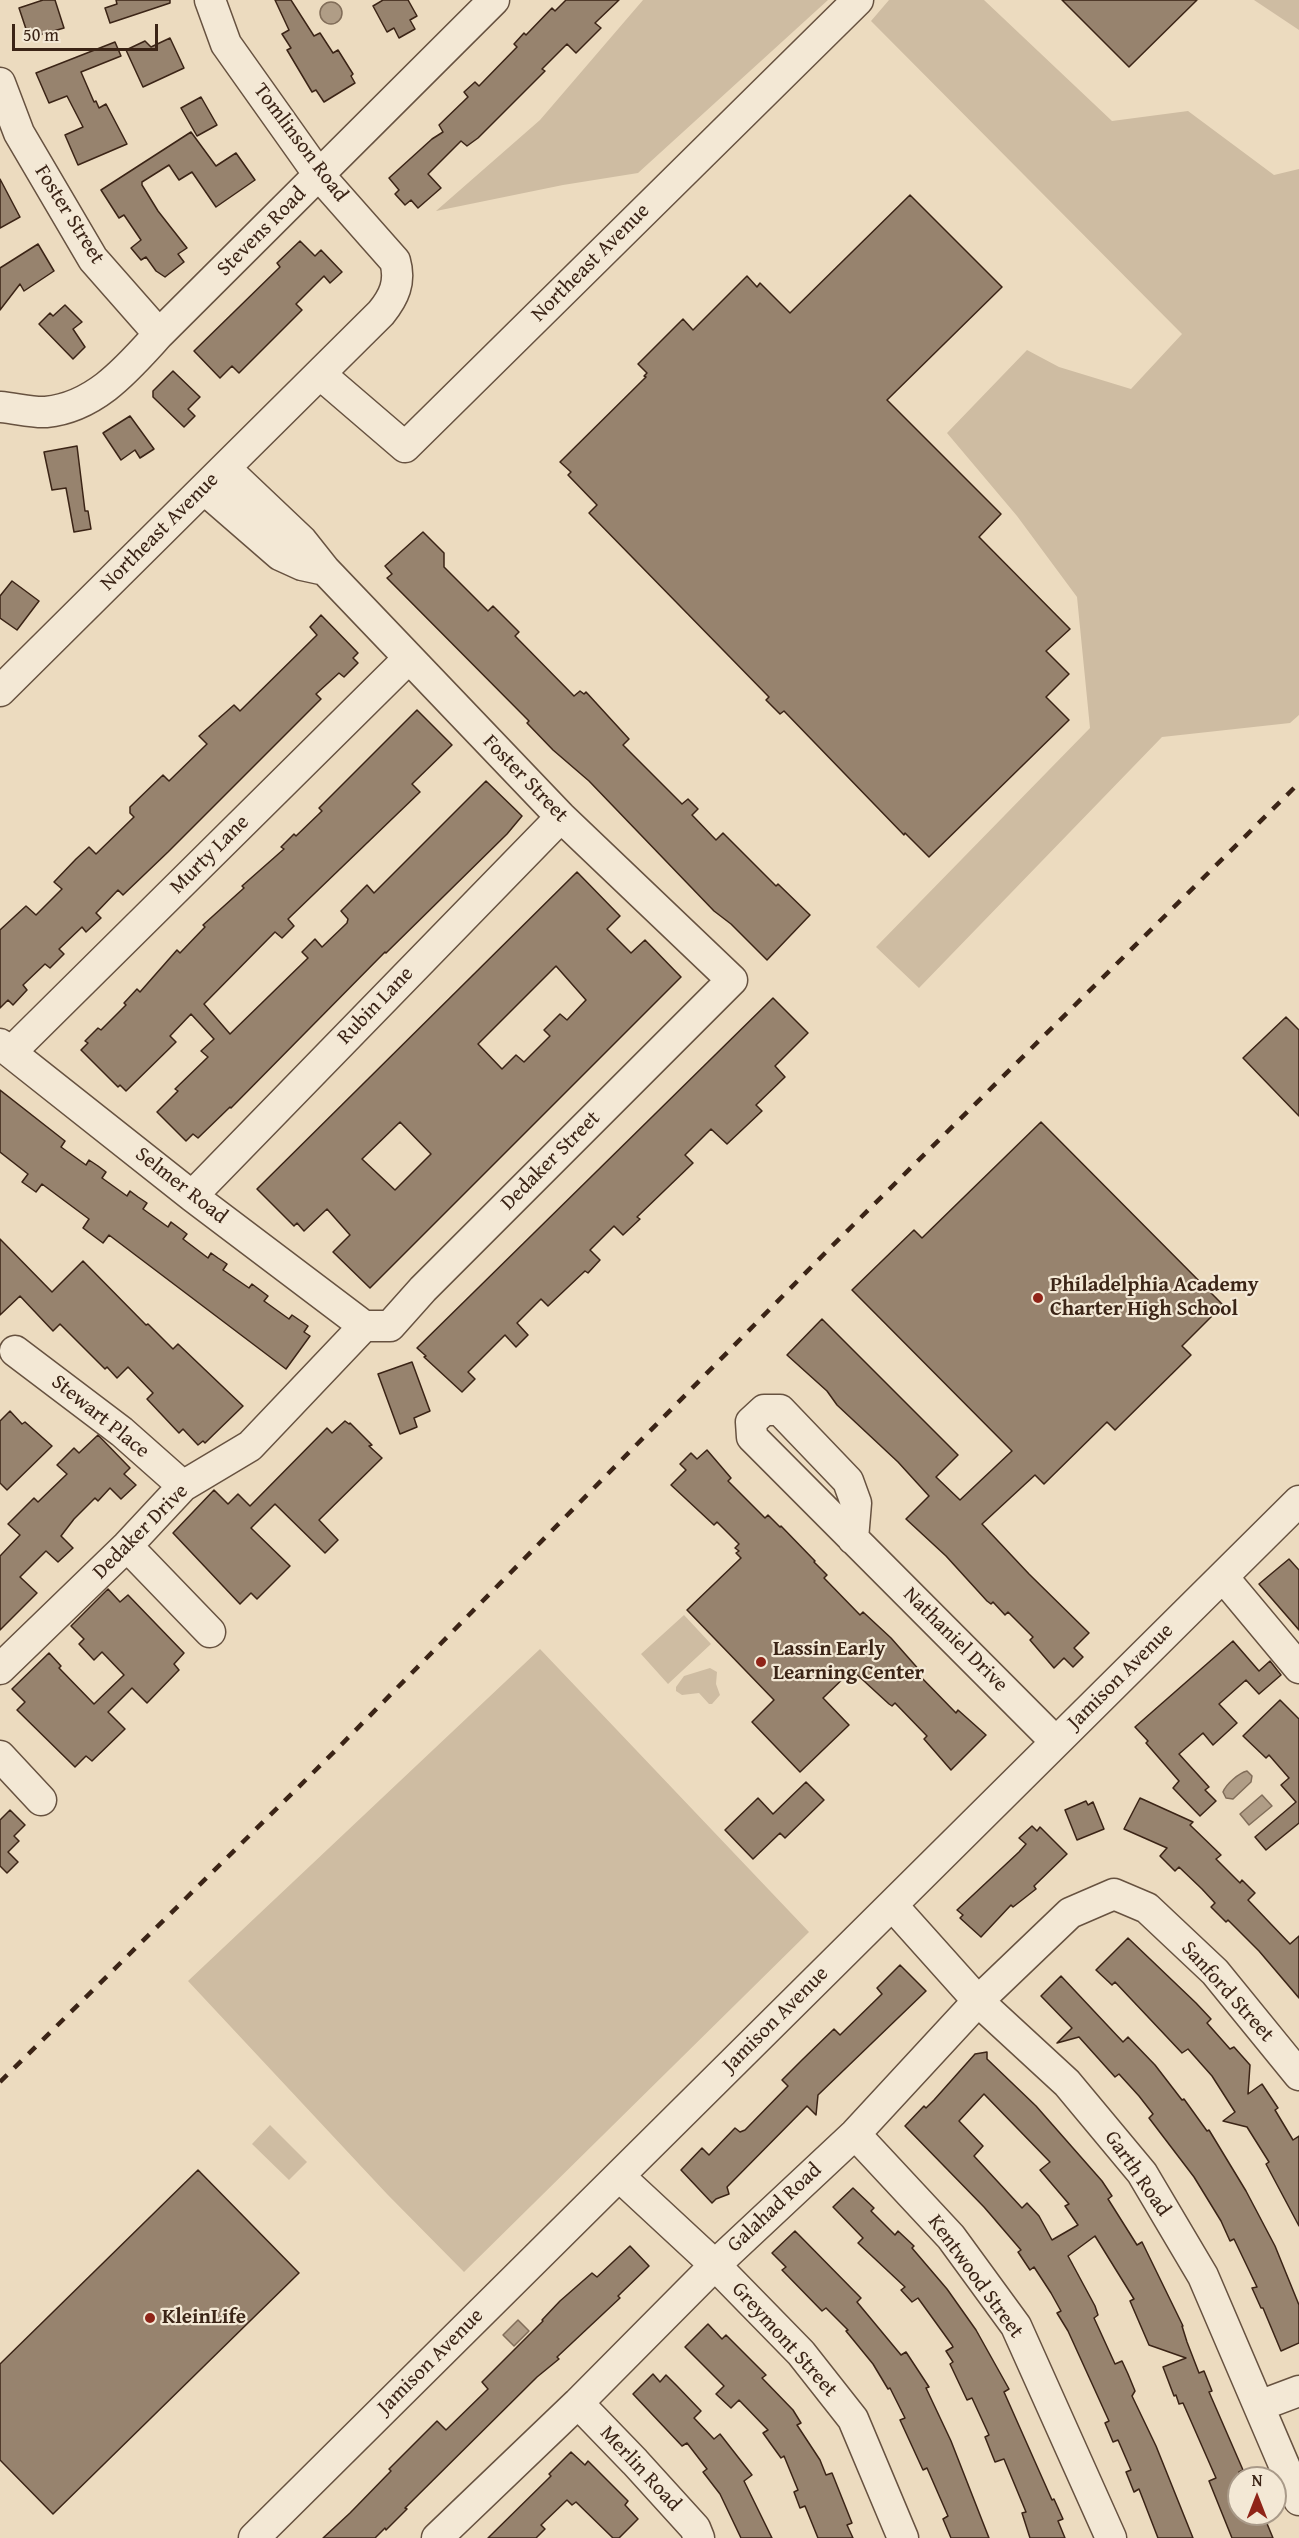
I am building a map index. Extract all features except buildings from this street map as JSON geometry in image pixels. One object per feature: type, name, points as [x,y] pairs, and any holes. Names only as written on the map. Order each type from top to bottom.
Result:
[{"type":"street","name":"Tomlinson Road","points":[[210,0],[226,44],[319,175],[390,254],[395,261],[398,280]]},
{"type":"street","name":"Northeast Avenue","points":[[320,374],[405,447],[858,0]]},
{"type":"street","name":"Stevens Road","points":[[3,407],[46,412],[84,402],[121,376],[159,334],[319,175],[485,3]]},
{"type":"street","name":"Foster Street","points":[[0,83],[19,133],[93,259],[159,334]]},
{"type":"street","name":"Northeast Avenue","points":[[1,689],[381,314],[392,298],[398,280]]},
{"type":"street","name":"Foster Street","points":[[225,468],[302,541],[325,570],[561,817],[732,980]]},
{"type":"street","points":[[204,489],[280,555],[302,565],[325,570]]},
{"type":"street","name":"Murty Lane","points":[[5,1048],[409,658]]},
{"type":"street","name":"Rubin Lane","points":[[192,1196],[561,817]]},
{"type":"street","name":"Dedaker Street","points":[[364,1326],[390,1326],[423,1289],[732,980]]},
{"type":"street","name":"Selmer Road","points":[[5,1048],[192,1196],[364,1326]]},
{"type":"street","name":"Dedaker Drive","points":[[0,1670],[127,1546],[183,1486],[250,1446],[364,1326]]},
{"type":"street","name":"Stewart Place","points":[[15,1351],[122,1432],[183,1486]]},
{"type":"street","name":"Jamison Avenue","points":[[254,2538],[1299,1501]]},
{"type":"street","name":"Nathaniel Drive","points":[[853,1539],[1056,1742]]},
{"type":"street","points":[[127,1546],[210,1632]]},
{"type":"street","points":[[1223,1577],[1299,1668]]},
{"type":"street","points":[[0,1756],[41,1800]]},
{"type":"street","name":"Galahad Road","points":[[437,2538],[578,2403],[715,2265],[855,2134],[978,2001],[1070,1913],[1114,1894],[1120,1896]]},
{"type":"street","name":"Sanford Street","points":[[1120,1896],[1147,1908],[1215,1972],[1299,2074]]},
{"type":"street","name":"Garth Road","points":[[892,1905],[978,2001],[1067,2083],[1142,2173],[1203,2276],[1299,2500]]},
{"type":"street","name":"Kentwood Street","points":[[855,2134],[951,2237],[1016,2326],[1111,2538]]},
{"type":"street","name":"Greymont Street","points":[[619,2176],[715,2265],[801,2353],[853,2419],[903,2538]]},
{"type":"street","points":[[1259,2406],[1299,2391]]},
{"type":"street","name":"Merlin Road","points":[[578,2403],[680,2511],[695,2528],[699,2538]]},
{"type":"shaded area","points":[[643,0],[828,0],[638,173],[563,185],[436,211],[540,120]]},
{"type":"shaded area","points":[[889,0],[984,0],[1112,121],[1188,111],[1274,175],[1299,169],[1299,715],[1290,723],[1162,737],[919,988],[876,947],[1090,728],[1077,597],[1017,516],[947,433],[1027,350],[1059,367],[1131,389],[1182,334],[871,21]]},
{"type":"shaded area","points":[[1254,0],[1299,0],[1299,30]]},
{"type":"shaded area","points":[[331,2],[339,5],[342,13],[339,21],[331,24],[323,21],[320,13],[323,5]]},
{"type":"shaded area","points":[[684,1615],[711,1644],[668,1684],[641,1654]]},
{"type":"shaded area","points":[[540,1649],[809,1932],[464,2272],[387,2194],[188,1981]]},
{"type":"shaded area","points":[[710,1668],[717,1672],[716,1684],[720,1695],[712,1704],[709,1704],[699,1693],[682,1695],[676,1691],[676,1687],[684,1676]]},
{"type":"shaded area","points":[[1247,1771],[1252,1776],[1251,1782],[1233,1799],[1226,1798],[1223,1792],[1227,1786],[1237,1776]]},
{"type":"shaded area","points":[[1262,1795],[1272,1806],[1249,1825],[1240,1814]]},
{"type":"shaded area","points":[[270,2125],[307,2162],[289,2180],[252,2144]]},
{"type":"shaded area","points":[[518,2320],[529,2331],[514,2346],[503,2335]]},
{"type":"railway","points":[[0,2082],[338,1748],[832,1246],[1299,783]]},
{"type":"place","name":"Philadelphia Academy Charter High School","points":[[1038,1298]]},
{"type":"place","name":"Lassin Early Learning Center","points":[[761,1662]]},
{"type":"place","name":"KleinLife","points":[[150,2318]]}]
